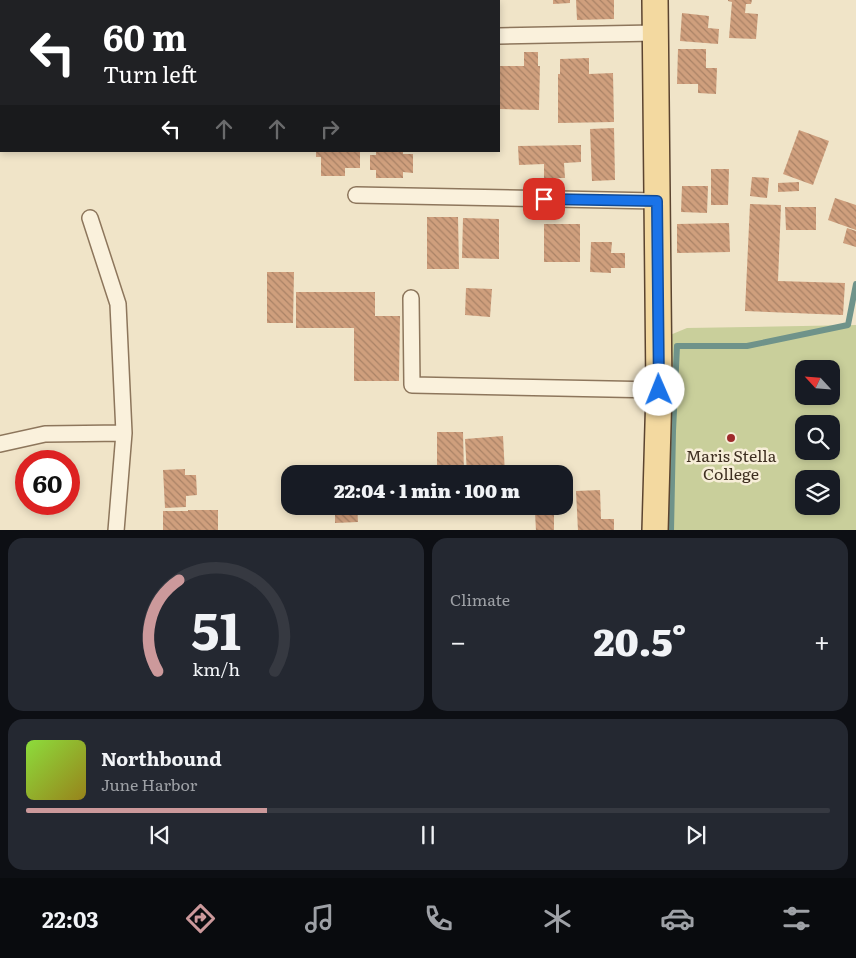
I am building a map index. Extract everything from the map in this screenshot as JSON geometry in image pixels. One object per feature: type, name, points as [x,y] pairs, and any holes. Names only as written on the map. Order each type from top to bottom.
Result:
[{"type":"main road","points":[[655,530],[659,390],[656,0]]},
{"type":"street","points":[[500,36],[655,33]]},
{"type":"street","points":[[356,195],[657,201]]},
{"type":"street","points":[[90,218],[118,304],[124,433],[116,530]]},
{"type":"street","points":[[411,298],[412,385],[659,390]]},
{"type":"street","points":[[0,444],[45,434],[124,433]]},
{"type":"green space","name":"Maris Stella College","points":[[856,325],[856,530],[655,530],[658,340],[687,328]]},
{"type":"building","points":[[553,0],[570,0],[570,3],[553,4]]},
{"type":"building","points":[[576,0],[614,0],[614,19],[577,20]]},
{"type":"building","points":[[728,0],[752,0],[751,4],[746,4],[745,13],[758,14],[756,39],[729,38],[732,2]]},
{"type":"building","points":[[682,13],[709,16],[708,28],[719,29],[718,44],[680,41]]},
{"type":"building","points":[[678,49],[706,49],[706,68],[717,68],[716,94],[698,93],[698,84],[677,84]]},
{"type":"building","points":[[524,52],[538,52],[538,66],[540,66],[539,110],[500,109],[500,66],[524,66]]},
{"type":"building","points":[[589,58],[589,74],[613,73],[614,122],[558,123],[558,74],[560,74],[560,59]]},
{"type":"building","points":[[614,128],[615,180],[592,181],[590,129]]},
{"type":"building","points":[[799,130],[829,141],[813,185],[783,174]]},
{"type":"building","points":[[581,145],[581,162],[564,163],[565,178],[544,178],[544,164],[519,165],[518,146]]},
{"type":"building","points":[[316,152],[360,152],[360,168],[345,168],[345,176],[321,176],[321,157],[316,157]]},
{"type":"building","points":[[376,152],[413,154],[413,173],[403,172],[403,178],[376,178],[376,170],[370,170],[370,155],[376,155]]},
{"type":"building","points":[[711,169],[729,169],[728,205],[711,205]]},
{"type":"building","points":[[752,177],[769,178],[767,198],[750,196]]},
{"type":"building","points":[[799,182],[799,191],[778,192],[778,183]]},
{"type":"building","points":[[682,186],[708,186],[707,213],[681,212]]},
{"type":"building","points":[[835,198],[856,205],[856,230],[828,220]]},
{"type":"building","points":[[750,204],[781,205],[778,281],[845,283],[843,315],[745,311]]},
{"type":"building","points":[[785,207],[816,207],[816,230],[786,230]]},
{"type":"building","points":[[427,217],[458,217],[459,269],[427,269]]},
{"type":"building","points":[[463,218],[499,219],[499,259],[462,258]]},
{"type":"building","points":[[729,223],[730,252],[677,253],[677,224]]},
{"type":"building","points":[[544,224],[580,224],[580,262],[544,262]]},
{"type":"building","points":[[847,228],[856,231],[856,247],[843,243]]},
{"type":"building","points":[[591,242],[612,242],[611,253],[625,253],[625,268],[611,268],[611,273],[590,272]]},
{"type":"building","points":[[267,272],[294,272],[293,323],[267,323]]},
{"type":"building","points":[[466,288],[492,289],[490,317],[465,315]]},
{"type":"building","points":[[296,292],[375,292],[375,316],[400,316],[399,381],[354,381],[354,328],[296,328]]},
{"type":"building","points":[[437,432],[463,432],[464,465],[437,465]]},
{"type":"building","points":[[503,436],[505,465],[466,465],[465,439]]},
{"type":"building","points":[[185,469],[185,475],[196,475],[197,495],[186,496],[186,507],[165,508],[163,470]]},
{"type":"building","points":[[600,490],[601,519],[614,519],[614,530],[578,530],[576,491]]},
{"type":"building","points":[[218,510],[218,530],[163,530],[163,511]]},
{"type":"building","points":[[335,515],[358,515],[358,522],[335,523]]},
{"type":"building","points":[[535,515],[554,515],[554,530],[536,530]]},
{"type":"waterway","points":[[671,530],[677,346],[747,346],[848,325],[856,284]]},
{"type":"place","name":"Maris Stella College","points":[[731,438]]},
{"type":"route","points":[[544,199],[657,201],[659,390]]}]
